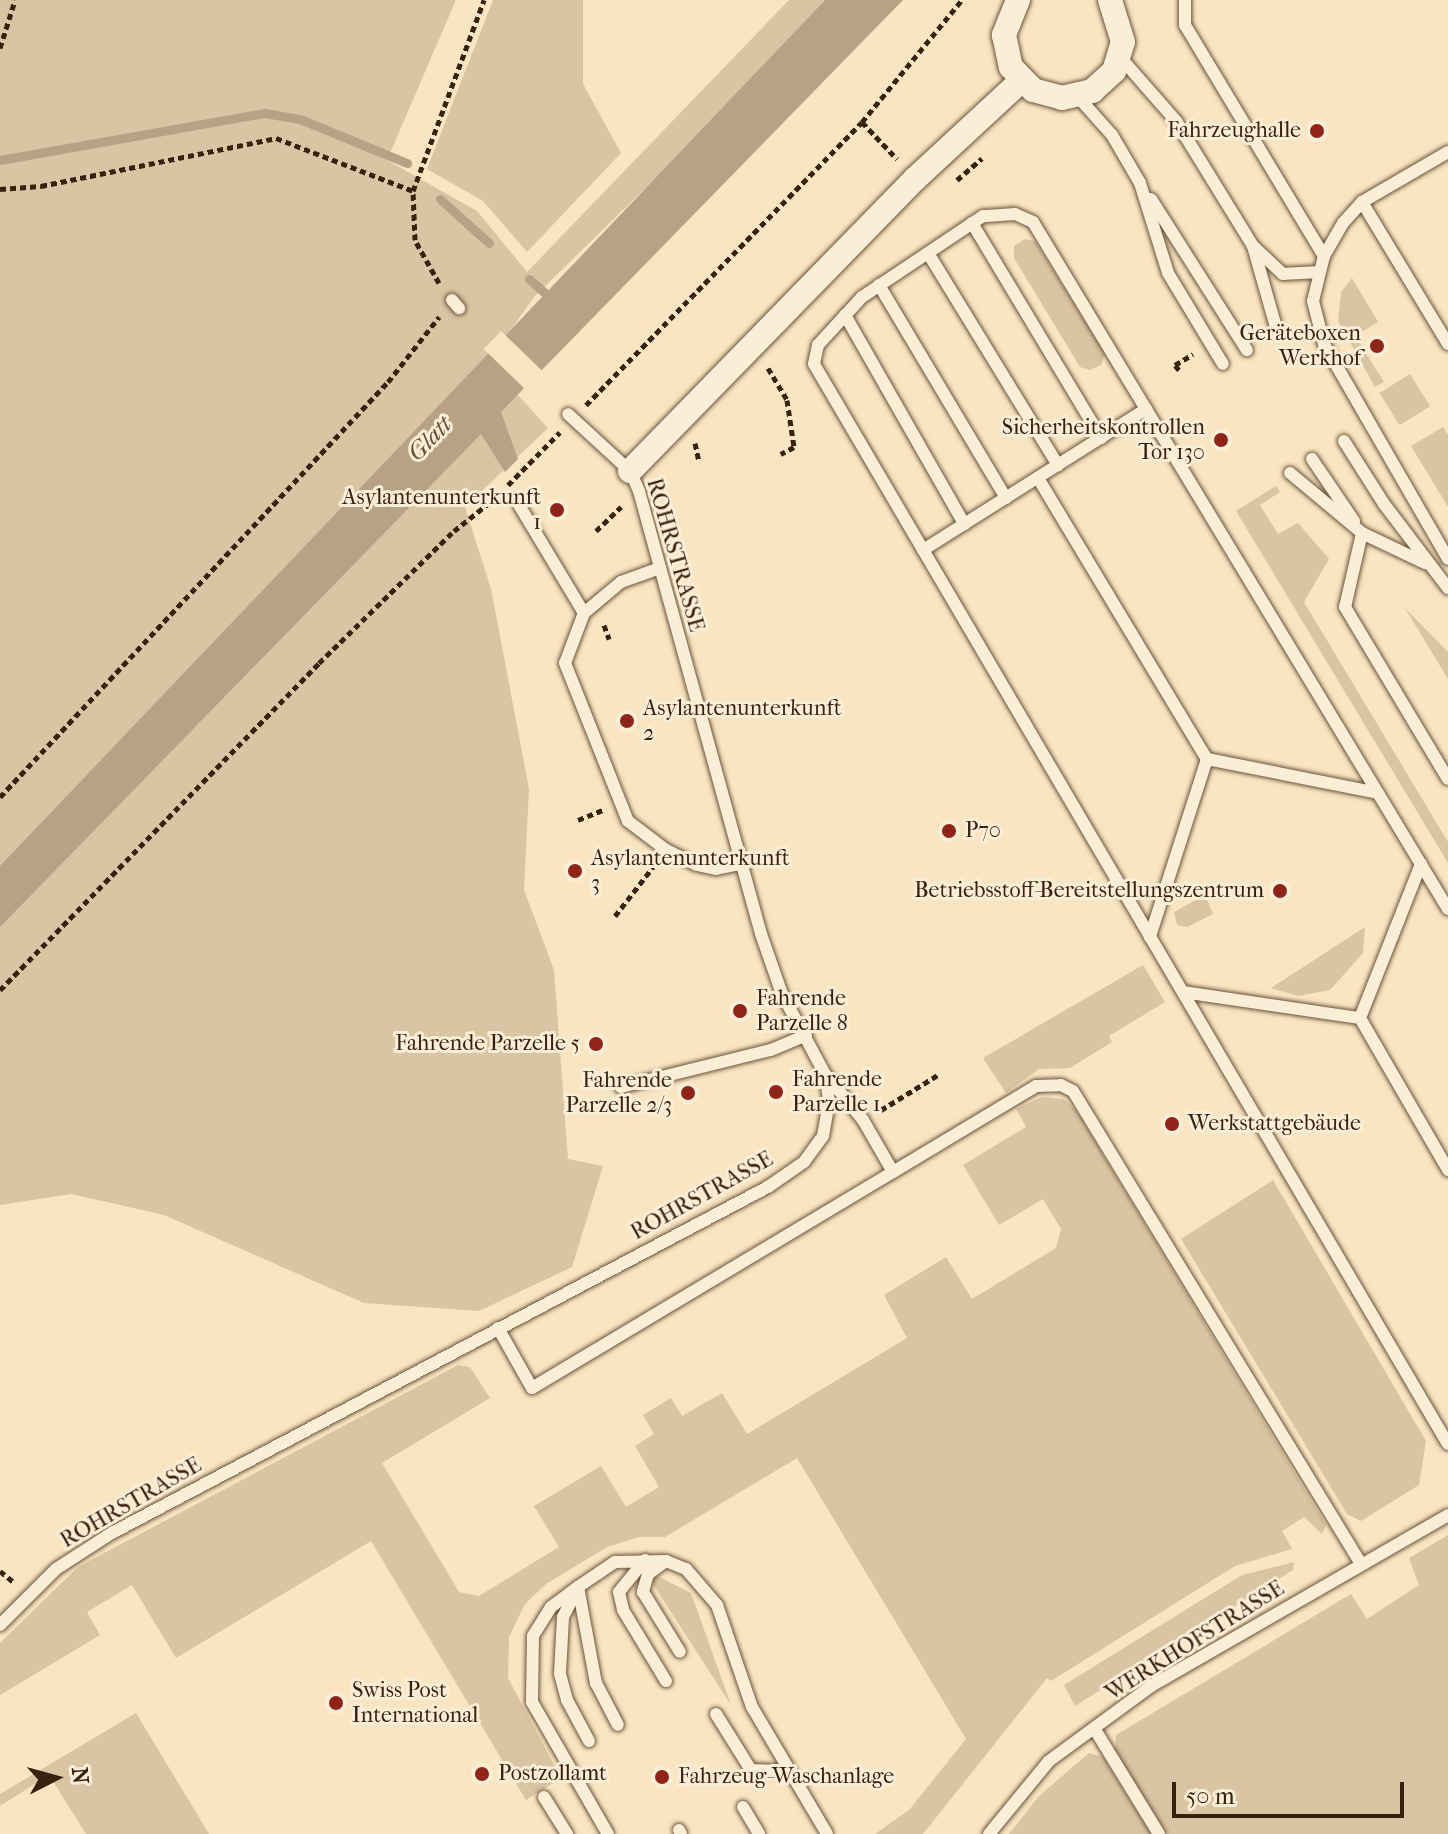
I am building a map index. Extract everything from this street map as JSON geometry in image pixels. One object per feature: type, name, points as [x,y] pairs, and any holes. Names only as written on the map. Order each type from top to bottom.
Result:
[{"type":"street","points":[[1018,0],[1004,35],[1005,52],[1021,81],[1047,96],[1078,97],[1104,82],[1120,57],[1122,26],[1110,0]]},
{"type":"street","points":[[634,481],[915,179],[1021,81]]},
{"type":"lane","points":[[1185,0],[1185,25],[1324,256]]},
{"type":"lane","points":[[1120,57],[1176,121],[1253,246],[1283,274],[1319,272]]},
{"type":"lane","points":[[1078,97],[1112,135],[1247,350]]},
{"type":"lane","points":[[1448,152],[1362,202],[1324,256],[1313,301],[1324,344],[1448,559]]},
{"type":"lane","points":[[1140,183],[1168,273],[1223,364]]},
{"type":"lane","points":[[1362,202],[1448,344]]},
{"type":"lane","points":[[1448,909],[1033,222],[1015,214],[983,216],[879,285],[845,315],[818,345],[814,364],[1448,1444]]},
{"type":"lane","points":[[972,223],[1101,438]]},
{"type":"lane","points":[[1253,246],[1277,331]]},
{"type":"lane","points":[[928,253],[1058,465]]},
{"type":"lane","points":[[879,285],[1006,498]]},
{"type":"lane","points":[[845,315],[964,524]]},
{"type":"lane","points":[[923,550],[1146,409]]},
{"type":"lane","name":"ROHRSTRASSE","points":[[0,1625],[56,1569],[110,1534],[768,1187],[804,1162],[823,1136],[829,1103],[826,1076],[782,994],[740,864],[634,481],[570,416]]},
{"type":"lane","points":[[1344,441],[1428,564],[1448,588]]},
{"type":"lane","points":[[1312,459],[1362,533],[1345,607],[1448,779]]},
{"type":"lane","points":[[1290,473],[1362,533],[1428,564]]},
{"type":"lane","points":[[1038,478],[1207,759],[1378,793]]},
{"type":"lane","points":[[519,505],[584,613]]},
{"type":"lane","points":[[660,568],[621,582],[584,613],[565,663],[618,805],[628,821],[666,850],[716,869],[740,864]]},
{"type":"lane","points":[[1150,937],[1207,759]]},
{"type":"lane","points":[[1360,1018],[1421,864]]},
{"type":"lane","points":[[1183,992],[1360,1018]]},
{"type":"lane","points":[[1360,1018],[1448,1170]]},
{"type":"lane","points":[[621,1087],[771,1050],[806,1035]]},
{"type":"lane","points":[[826,1076],[863,1120],[893,1172]]},
{"type":"lane","points":[[498,1328],[532,1388],[1036,1086],[1061,1085],[1073,1091],[1361,1564]]},
{"type":"lane","name":"WERKHOFSTRASSE","points":[[989,1834],[1049,1761],[1151,1686],[1448,1515]]},
{"type":"lane","points":[[645,1560],[626,1578],[621,1601],[666,1681]]},
{"type":"lane","points":[[608,1834],[532,1702],[528,1668],[533,1636],[551,1607],[615,1562],[645,1560],[666,1561],[704,1584],[717,1605],[752,1707],[827,1834]]},
{"type":"lane","points":[[666,1561],[648,1574],[643,1592],[680,1652]]},
{"type":"lane","points":[[578,1587],[596,1683],[618,1725]]},
{"type":"lane","points":[[578,1587],[563,1617],[560,1673],[567,1700],[589,1741]]},
{"type":"lane","points":[[716,1714],[751,1770],[789,1771]]},
{"type":"lane","points":[[1094,1728],[1159,1834]]},
{"type":"lane","points":[[544,1797],[567,1834]]},
{"type":"lane","points":[[743,1807],[759,1834]]},
{"type":"path","points":[[0,48],[15,0]]},
{"type":"path","points":[[0,797],[388,382],[456,304],[415,240],[413,191],[484,0]]},
{"type":"path","points":[[0,990],[319,663],[862,122],[962,0]]},
{"type":"path","points":[[862,122],[915,179]]},
{"type":"path","points":[[0,189],[41,186],[276,138],[413,191]]},
{"type":"path","points":[[1179,370],[1175,365],[1186,362],[1197,352]]},
{"type":"path","points":[[762,358],[787,400],[794,447],[781,454]]},
{"type":"path","points":[[596,531],[634,481]]},
{"type":"path","points":[[578,820],[618,805]]},
{"type":"path","points":[[615,916],[666,850]]},
{"type":"path","points":[[863,1120],[938,1075]]},
{"type":"shaded area","points":[[0,0],[456,0],[387,160],[477,211],[527,272],[789,0],[825,0],[670,164],[534,297],[488,362],[548,428],[465,507],[491,589],[529,789],[524,890],[554,970],[568,1159],[603,1166],[572,1267],[479,1311],[364,1303],[164,1215],[71,1194],[0,1205]]},
{"type":"shaded area","points":[[493,0],[583,0],[583,84],[621,153],[527,252],[483,201],[427,169]]},
{"type":"shaded area","points":[[1025,239],[1035,241],[1105,354],[1101,365],[1090,370],[1080,367],[1014,258],[1014,246]]},
{"type":"shaded area","points":[[1352,278],[1378,322],[1355,336],[1384,382],[1375,387],[1338,321],[1341,292]]},
{"type":"shaded area","points":[[1410,374],[1430,406],[1400,425],[1379,393]]},
{"type":"shaded area","points":[[1443,427],[1448,435],[1448,507],[1411,446]]},
{"type":"shaded area","points":[[1276,486],[1280,492],[1260,505],[1278,534],[1298,523],[1329,559],[1304,602],[1448,842],[1448,863],[1236,511]]},
{"type":"shaded area","points":[[1405,608],[1448,652],[1448,679]]},
{"type":"shaded area","points":[[1205,895],[1213,914],[1187,927],[1177,925],[1174,912]]},
{"type":"shaded area","points":[[1365,927],[1363,953],[1330,990],[1298,996],[1271,988]]},
{"type":"shaded area","points":[[1143,965],[1165,1002],[1109,1036],[1112,1042],[1070,1068],[1039,1069],[1006,1093],[983,1058]]},
{"type":"shaded area","points":[[1042,1097],[1064,1099],[1076,1110],[1326,1525],[1322,1534],[1304,1517],[1282,1531],[1292,1549],[1235,1566],[1051,1681],[1047,1678],[923,1834],[875,1834],[909,1810],[966,1739],[797,1458],[665,1537],[639,1537],[607,1547],[546,1584],[525,1604],[509,1637],[508,1678],[561,1778],[526,1800],[371,1541],[176,1658],[132,1585],[87,1612],[100,1635],[0,1695],[0,1643],[78,1567],[458,1365],[470,1367],[490,1398],[382,1463],[459,1592],[479,1596],[559,1547],[534,1506],[601,1466],[626,1507],[659,1487],[635,1446],[654,1434],[643,1415],[671,1398],[682,1416],[722,1393],[747,1434],[907,1338],[884,1295],[946,1257],[972,1299],[1056,1248],[1061,1229],[1043,1199],[999,1225],[963,1165],[1026,1127],[1016,1109]]},
{"type":"shaded area","points":[[1273,1180],[1426,1441],[1419,1485],[1361,1521],[1347,1514],[1181,1239]]},
{"type":"shaded area","points":[[1448,1535],[1448,1834],[1167,1834],[1115,1750],[1116,1735],[1351,1594],[1367,1619],[1419,1585],[1409,1558]]},
{"type":"shaded area","points":[[1294,1562],[1293,1570],[1075,1706],[1064,1685],[1242,1575]]},
{"type":"shaded area","points":[[657,1576],[691,1593],[731,1705],[651,1581]]},
{"type":"shaded area","points":[[136,1713],[209,1834],[86,1834],[49,1775],[0,1806],[0,1794]]},
{"type":"shaded area","points":[[1089,1753],[1103,1757],[1151,1834],[1009,1834],[1039,1796]]},
{"type":"water","name":"Glatt","points":[[825,0],[903,0],[501,412],[518,459],[505,472],[481,434],[0,927],[0,866]]},
{"type":"pier","points":[[501,331],[544,373],[527,391],[484,349]]},
{"type":"waterway","points":[[0,160],[265,113],[300,119],[407,163]]},
{"type":"waterway","points":[[440,199],[489,243]]},
{"type":"waterway","points":[[529,279],[551,298]]},
{"type":"place","name":"Fahrzeughalle","points":[[1317,131]]},
{"type":"place","name":"Geräteboxen Werkhof","points":[[1377,346]]},
{"type":"place","name":"Sicherheitskontrollen Tor 130","points":[[1221,440]]},
{"type":"place","name":"Asylantenunterkunft 1","points":[[557,510]]},
{"type":"place","name":"Asylantenunterkunft 2","points":[[627,721]]},
{"type":"place","name":"P70","points":[[949,831]]},
{"type":"place","name":"Asylantenunterkunft 3","points":[[575,871]]},
{"type":"place","name":"Betriebsstoff-Bereitstellungszentrum","points":[[1280,891]]},
{"type":"place","name":"Fahrende Parzelle 8","points":[[740,1011]]},
{"type":"place","name":"Fahrende Parzelle 5","points":[[596,1044]]},
{"type":"place","name":"Fahrende Parzelle 1","points":[[776,1092]]},
{"type":"place","name":"Fahrende Parzelle 2/3","points":[[688,1093]]},
{"type":"place","name":"Werkstattgebäude","points":[[1172,1124]]},
{"type":"place","name":"Swiss Post International","points":[[336,1703]]},
{"type":"place","name":"Postzollamt","points":[[482,1774]]},
{"type":"place","name":"Fahrzeug-Waschanlage","points":[[662,1777]]}]
